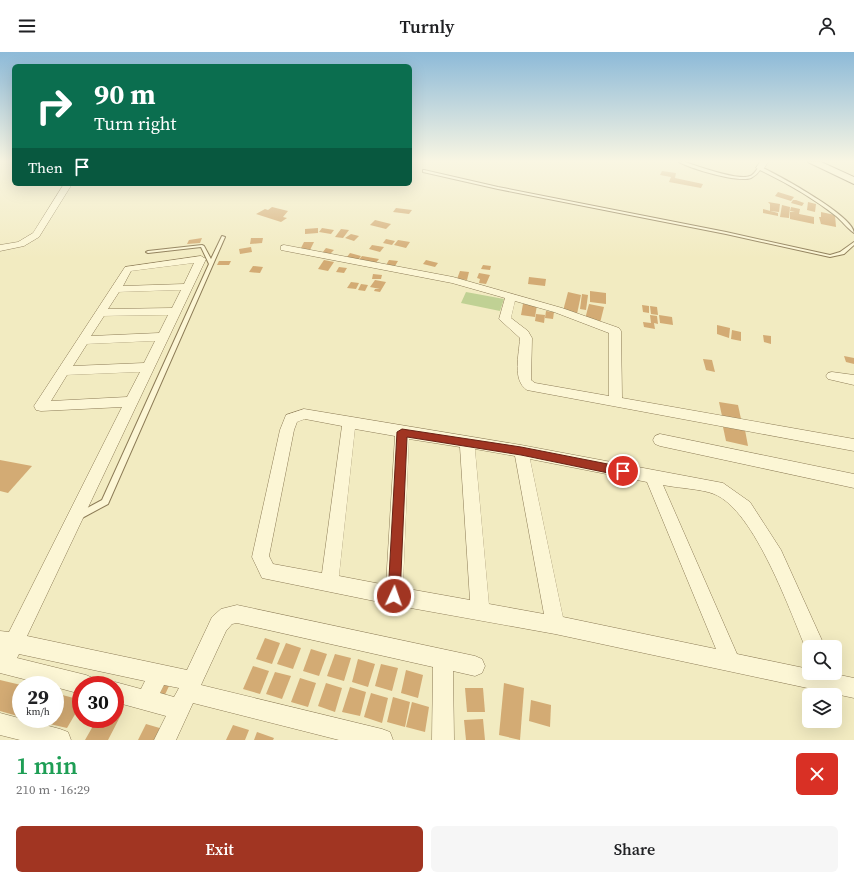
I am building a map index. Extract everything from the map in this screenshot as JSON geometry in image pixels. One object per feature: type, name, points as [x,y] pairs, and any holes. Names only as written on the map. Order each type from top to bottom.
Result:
[{"type":"street","points":[[0,248],[21,244],[36,235],[62,194]]},
{"type":"street","points":[[284,248],[346,261],[453,280],[565,312],[615,331],[616,402]]},
{"type":"street","points":[[72,682],[2,664],[8,642],[76,518],[164,337],[201,258],[128,269],[41,406],[132,402]]},
{"type":"street","points":[[115,289],[187,287]]},
{"type":"street","points":[[511,297],[505,318],[524,334],[526,338],[523,374],[526,383],[540,389],[854,445]]},
{"type":"street","points":[[100,313],[176,311]]},
{"type":"street","points":[[83,340],[164,337]]},
{"type":"street","points":[[63,371],[149,367]]},
{"type":"street","points":[[832,376],[854,380]]},
{"type":"street","points":[[802,674],[731,662],[480,610],[394,596],[268,572],[260,557],[287,430],[291,419],[304,414],[402,432],[521,451],[652,477],[718,488],[744,507],[775,556],[812,640]]},
{"type":"street","points":[[330,583],[348,422]]},
{"type":"street","points":[[394,596],[402,432]]},
{"type":"street","points":[[660,440],[854,481]]},
{"type":"street","points":[[467,443],[480,610]]},
{"type":"street","points":[[521,451],[555,625]]},
{"type":"street","points":[[652,477],[731,662]]},
{"type":"street","points":[[165,740],[219,624],[223,618],[231,614],[475,666]]},
{"type":"street","points":[[8,642],[160,674],[187,694]]},
{"type":"street","points":[[443,659],[443,740]]},
{"type":"street","points":[[146,700],[160,674]]},
{"type":"street","points":[[833,680],[854,688]]},
{"type":"street","points":[[124,694],[146,700],[187,694],[382,740]]},
{"type":"street","points":[[0,724],[60,740]]},
{"type":"lane","points":[[529,194],[726,233],[830,256],[842,253],[854,243]]},
{"type":"lane","points":[[807,194],[850,225],[854,232]]},
{"type":"lane","points":[[76,518],[106,502],[223,237]]},
{"type":"lane","points":[[148,252],[202,246],[210,264]]},
{"type":"green space","points":[[466,292],[504,299],[500,311],[461,303]]},
{"type":"building","points":[[776,194],[785,194],[794,197],[791,201],[775,196]]},
{"type":"building","points":[[793,200],[804,203],[802,206],[791,203]]},
{"type":"building","points":[[768,202],[780,204],[779,212],[770,211],[770,204]]},
{"type":"building","points":[[808,202],[816,204],[815,212],[807,210]]},
{"type":"building","points":[[782,205],[790,207],[789,218],[780,217]]},
{"type":"building","points":[[272,207],[288,211],[283,217],[287,218],[281,222],[256,214]]},
{"type":"building","points":[[791,207],[800,209],[799,214],[814,217],[814,224],[790,219],[790,212],[795,212],[790,211]]},
{"type":"building","points":[[396,208],[412,210],[409,214],[393,212]]},
{"type":"building","points":[[763,209],[778,213],[778,216],[763,213]]},
{"type":"building","points":[[821,212],[835,215],[836,227],[821,224],[819,217],[821,217]]},
{"type":"building","points":[[375,220],[391,224],[386,229],[370,225]]},
{"type":"building","points":[[318,228],[318,233],[305,234],[305,229]]},
{"type":"building","points":[[322,228],[334,230],[331,234],[319,232]]},
{"type":"building","points":[[341,229],[349,230],[343,238],[335,237]]},
{"type":"building","points":[[351,234],[359,236],[354,241],[345,238]]},
{"type":"building","points":[[202,238],[200,243],[187,244],[189,240]]},
{"type":"building","points":[[251,238],[263,238],[262,243],[250,244]]},
{"type":"building","points":[[386,239],[395,241],[392,245],[383,243]]},
{"type":"building","points":[[398,240],[410,242],[406,248],[394,245]]},
{"type":"building","points":[[304,242],[314,242],[310,250],[300,250]]},
{"type":"building","points":[[372,245],[384,247],[380,252],[369,249]]},
{"type":"building","points":[[251,247],[252,252],[240,254],[239,249]]},
{"type":"building","points":[[326,248],[334,250],[329,255],[322,253]]},
{"type":"building","points":[[350,253],[361,256],[358,260],[347,257]]},
{"type":"building","points":[[362,256],[379,259],[374,265],[357,262]]},
{"type":"building","points":[[324,260],[334,262],[328,271],[318,269]]},
{"type":"building","points":[[389,260],[398,261],[395,266],[386,265]]},
{"type":"building","points":[[426,260],[438,263],[435,267],[423,264]]},
{"type":"building","points":[[219,261],[231,261],[229,265],[217,265]]},
{"type":"building","points":[[483,265],[491,266],[490,270],[481,269]]},
{"type":"building","points":[[253,266],[263,267],[260,273],[249,272]]},
{"type":"building","points":[[339,267],[347,268],[344,273],[336,272]]},
{"type":"building","points":[[460,271],[469,272],[467,280],[457,279]]},
{"type":"building","points":[[479,273],[490,275],[486,284],[479,283],[480,279],[477,278]]},
{"type":"building","points":[[373,274],[382,275],[381,279],[372,279]]},
{"type":"building","points":[[529,277],[546,279],[545,286],[528,284]]},
{"type":"building","points":[[375,280],[386,282],[380,292],[374,291],[375,289],[380,289],[370,287]]},
{"type":"building","points":[[351,282],[359,283],[356,289],[347,288]]},
{"type":"building","points":[[361,284],[368,285],[365,291],[358,290]]},
{"type":"building","points":[[590,291],[606,293],[606,304],[590,302]]},
{"type":"building","points":[[568,292],[581,295],[577,314],[563,311]]},
{"type":"building","points":[[582,294],[588,295],[586,310],[580,309]]},
{"type":"building","points":[[523,304],[537,305],[535,317],[521,315]]},
{"type":"building","points":[[589,304],[604,307],[600,323],[585,319]]},
{"type":"building","points":[[642,305],[649,306],[649,313],[643,312]]},
{"type":"building","points":[[650,306],[657,307],[658,315],[651,314]]},
{"type":"building","points":[[546,311],[554,312],[553,319],[545,318]]},
{"type":"building","points":[[536,314],[545,315],[544,323],[535,321]]},
{"type":"building","points":[[650,315],[657,316],[658,324],[654,323],[655,329],[644,327],[643,322],[651,323]]},
{"type":"building","points":[[659,315],[672,317],[673,325],[660,323]]},
{"type":"building","points":[[717,325],[730,328],[729,338],[717,334]]},
{"type":"building","points":[[732,330],[741,332],[741,341],[731,339]]},
{"type":"building","points":[[763,335],[771,336],[771,344],[764,342]]},
{"type":"building","points":[[844,356],[854,358],[854,364],[846,362]]},
{"type":"building","points":[[703,359],[712,360],[715,372],[706,370]]},
{"type":"building","points":[[719,402],[738,405],[741,419],[722,416]]},
{"type":"building","points":[[723,427],[745,430],[748,446],[726,441]]},
{"type":"building","points":[[0,460],[32,466],[8,493],[0,491]]},
{"type":"building","points":[[265,638],[280,643],[272,664],[256,659]]},
{"type":"building","points":[[286,643],[301,648],[293,669],[277,664]]},
{"type":"building","points":[[311,649],[327,654],[319,676],[303,671]]},
{"type":"building","points":[[335,654],[351,658],[344,681],[327,676]]},
{"type":"building","points":[[358,659],[375,664],[368,687],[352,682]]},
{"type":"building","points":[[381,664],[398,668],[392,691],[375,686]]},
{"type":"building","points":[[253,666],[269,671],[260,694],[243,689]]},
{"type":"building","points":[[406,670],[423,675],[418,698],[401,693]]},
{"type":"building","points":[[275,672],[291,676],[282,699],[266,694]]},
{"type":"building","points":[[300,678],[316,683],[308,707],[291,702]]},
{"type":"building","points":[[0,680],[12,683],[12,714],[0,711]]},
{"type":"building","points":[[326,683],[342,688],[335,712],[318,706]]},
{"type":"building","points":[[504,683],[524,688],[520,740],[499,735]]},
{"type":"building","points":[[160,684],[169,686],[163,699],[153,696]]},
{"type":"building","points":[[350,687],[366,692],[360,716],[342,712]]},
{"type":"building","points":[[465,688],[483,688],[485,712],[467,712]]},
{"type":"building","points":[[371,693],[388,698],[382,723],[364,717]]},
{"type":"building","points":[[64,695],[72,698],[72,719],[67,728],[64,727]]},
{"type":"building","points":[[393,697],[410,702],[405,727],[387,722]]},
{"type":"building","points":[[531,700],[551,705],[550,727],[529,721]]},
{"type":"building","points":[[412,702],[429,707],[425,732],[406,727]]},
{"type":"building","points":[[483,719],[485,740],[466,740],[464,720]]},
{"type":"building","points":[[146,724],[163,729],[157,740],[138,740]]},
{"type":"building","points":[[233,725],[249,730],[245,740],[226,740]]},
{"type":"building","points":[[92,728],[114,728],[108,740],[85,740]]},
{"type":"building","points":[[257,732],[274,738],[273,740],[254,740]]},
{"type":"route","points":[[394,596],[402,432],[521,451],[623,471]]}]
